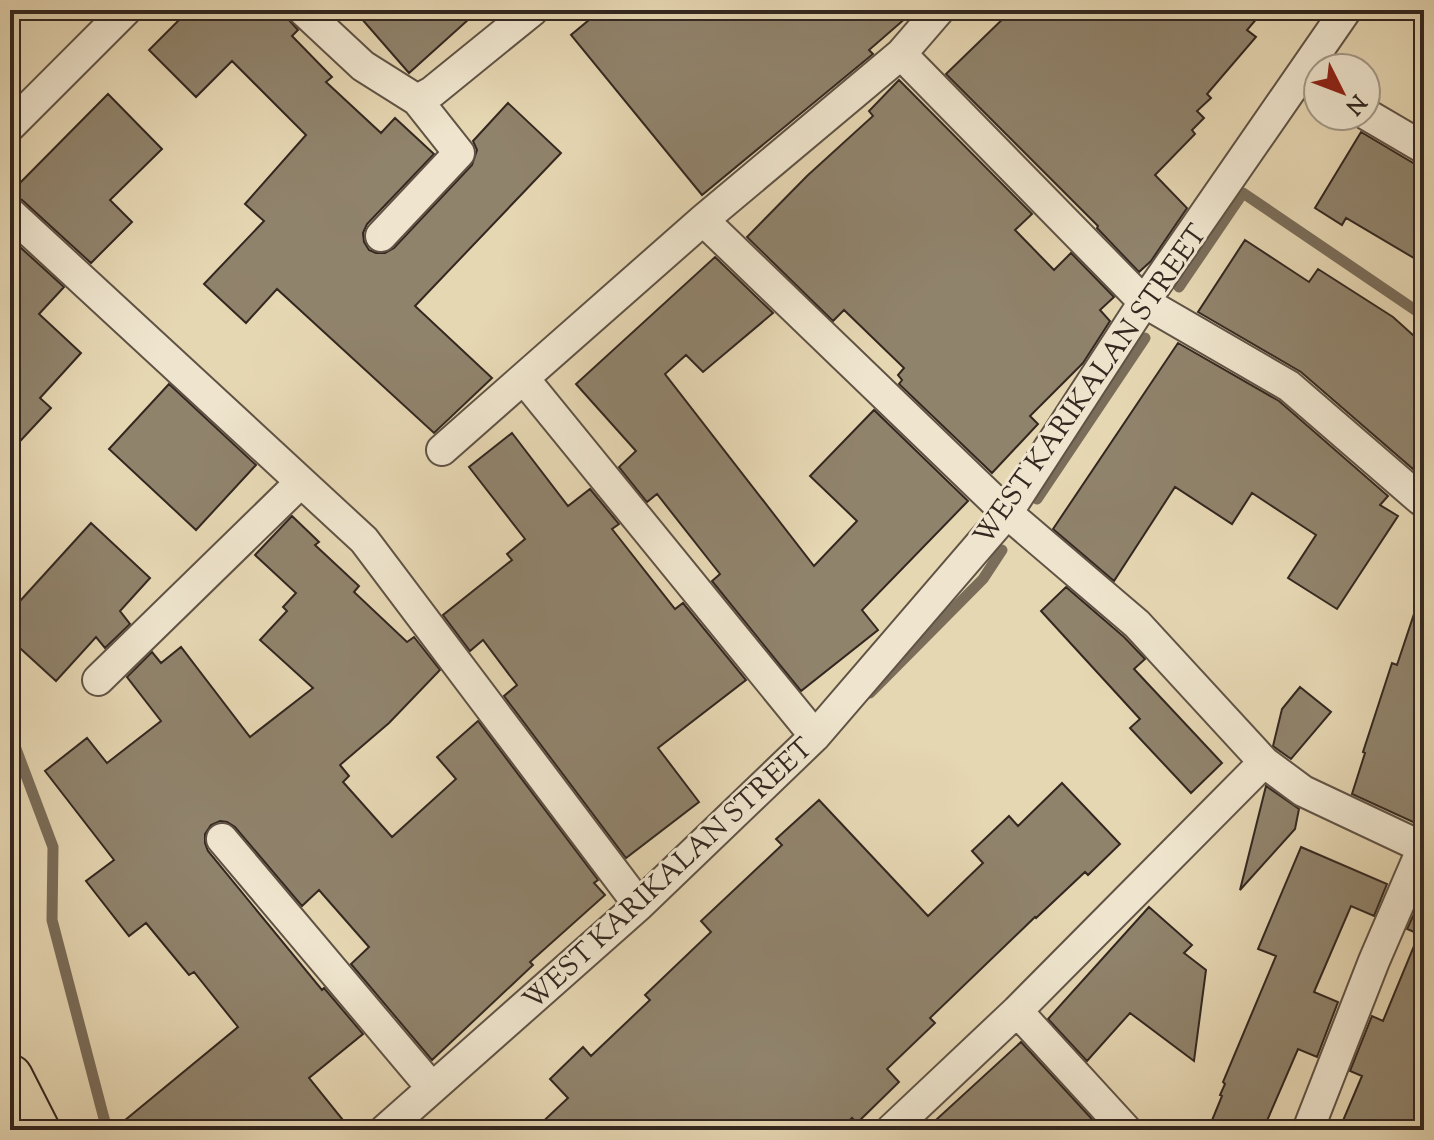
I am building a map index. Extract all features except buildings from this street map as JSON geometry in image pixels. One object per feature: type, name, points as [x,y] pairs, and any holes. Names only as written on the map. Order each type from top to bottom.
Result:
[{"type":"main road","points":[[10,1077],[37,1130]]},
{"type":"street","points":[[10,126],[126,10]]},
{"type":"street","points":[[303,10],[363,66],[417,100],[459,153],[381,236]]},
{"type":"street","points":[[417,100],[432,92],[533,10]]},
{"type":"street","points":[[442,450],[703,220],[901,54],[939,10]]},
{"type":"street","name":"WEST KARIKALAN STREET","points":[[1325,52],[1346,10]]},
{"type":"street","points":[[901,54],[1144,302],[1289,386],[1421,500]]},
{"type":"street","name":"WEST KARIKALAN STREET","points":[[388,1129],[639,905],[815,736],[1007,513],[1144,302],[1302,92]]},
{"type":"street","points":[[1382,123],[1424,148]]},
{"type":"street","points":[[10,213],[364,540],[639,905]]},
{"type":"street","points":[[703,220],[1007,513],[1137,624],[1264,762],[1303,791],[1424,847],[1374,961],[1308,1130]]},
{"type":"street","points":[[524,379],[815,736]]},
{"type":"street","points":[[98,680],[301,482]]},
{"type":"street","points":[[891,1130],[1017,1011],[1264,762]]},
{"type":"street","points":[[222,839],[432,1088]]},
{"type":"street","points":[[1017,1011],[1126,1130]]},
{"type":"waterway","points":[[1179,287],[1243,193],[1424,316]]},
{"type":"waterway","points":[[1037,499],[1145,338]]},
{"type":"waterway","points":[[870,693],[983,579],[1002,550]]},
{"type":"waterway","points":[[10,733],[53,847],[52,920],[107,1130]]}]
